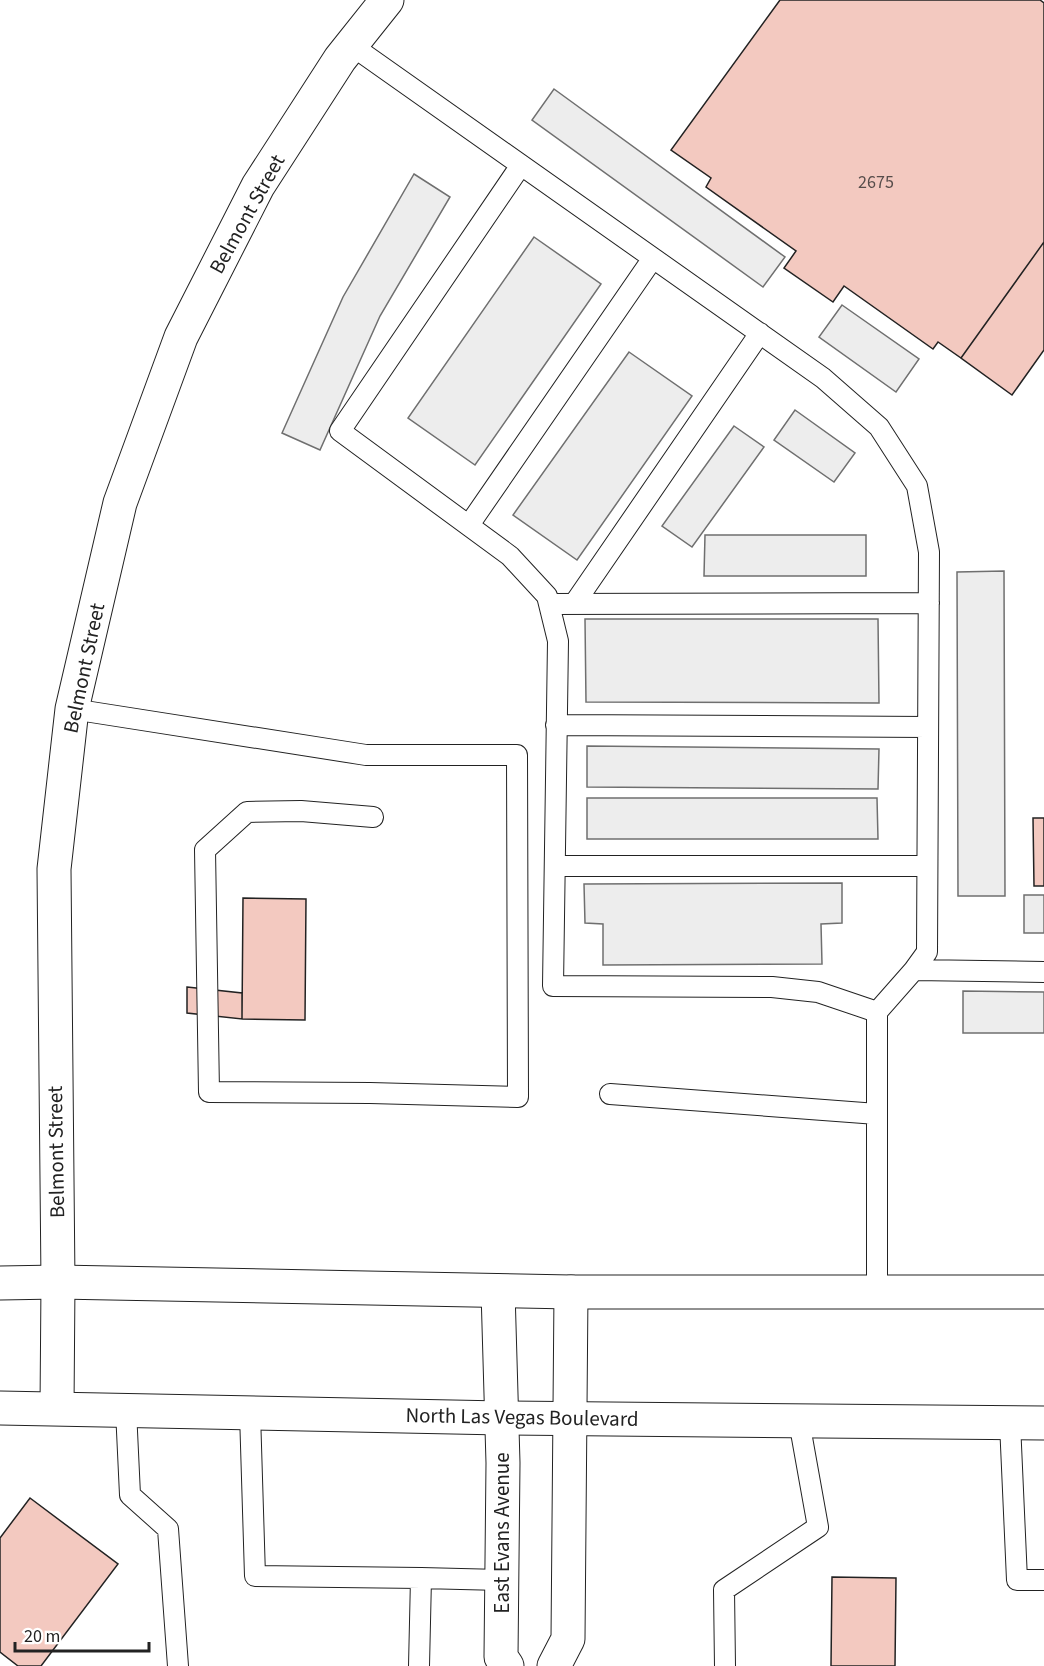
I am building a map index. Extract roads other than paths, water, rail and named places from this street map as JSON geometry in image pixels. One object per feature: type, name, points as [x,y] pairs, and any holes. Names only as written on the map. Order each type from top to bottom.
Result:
[{"type":"street","name":"Belmont Street","points":[[57,1408],[54,869],[72,709],[120,503],[181,338],[258,186],[340,59],[387,0]]},
{"type":"street","points":[[0,1283],[58,1282],[571,1292],[1044,1292]]},
{"type":"street","name":"East Evans Avenue","points":[[498,1291],[503,1463],[501,1657],[507,1666]]},
{"type":"street","points":[[554,1666],[568,1639],[571,1292]]},
{"type":"street","name":"North Las Vegas Boulevard","points":[[0,1408],[570,1419],[1044,1422]]},
{"type":"lane","points":[[351,45],[823,378],[879,427],[917,486],[930,552],[927,952],[877,1012],[877,1292]]},
{"type":"lane","points":[[521,165],[340,431],[510,556],[547,596],[558,641],[553,986],[772,987],[818,992],[877,1012]]},
{"type":"lane","points":[[469,525],[653,258]]},
{"type":"lane","points":[[574,604],[760,333]]},
{"type":"lane","points":[[549,604],[929,603]]},
{"type":"lane","points":[[72,709],[366,755],[517,755],[519,1097],[208,1092],[205,850],[247,812],[301,811],[373,817]]},
{"type":"lane","points":[[556,725],[928,727]]},
{"type":"lane","points":[[555,866],[927,866]]},
{"type":"lane","points":[[914,969],[1044,972]]},
{"type":"lane","points":[[610,1094],[877,1114]]},
{"type":"lane","points":[[126,1410],[130,1496],[168,1529],[178,1666]]},
{"type":"lane","points":[[250,1413],[255,1576],[501,1580]]},
{"type":"lane","points":[[725,1666],[724,1590],[818,1527],[798,1421]]},
{"type":"lane","points":[[1010,1423],[1017,1580],[1044,1580]]},
{"type":"lane","points":[[419,1666],[421,1578]]}]
